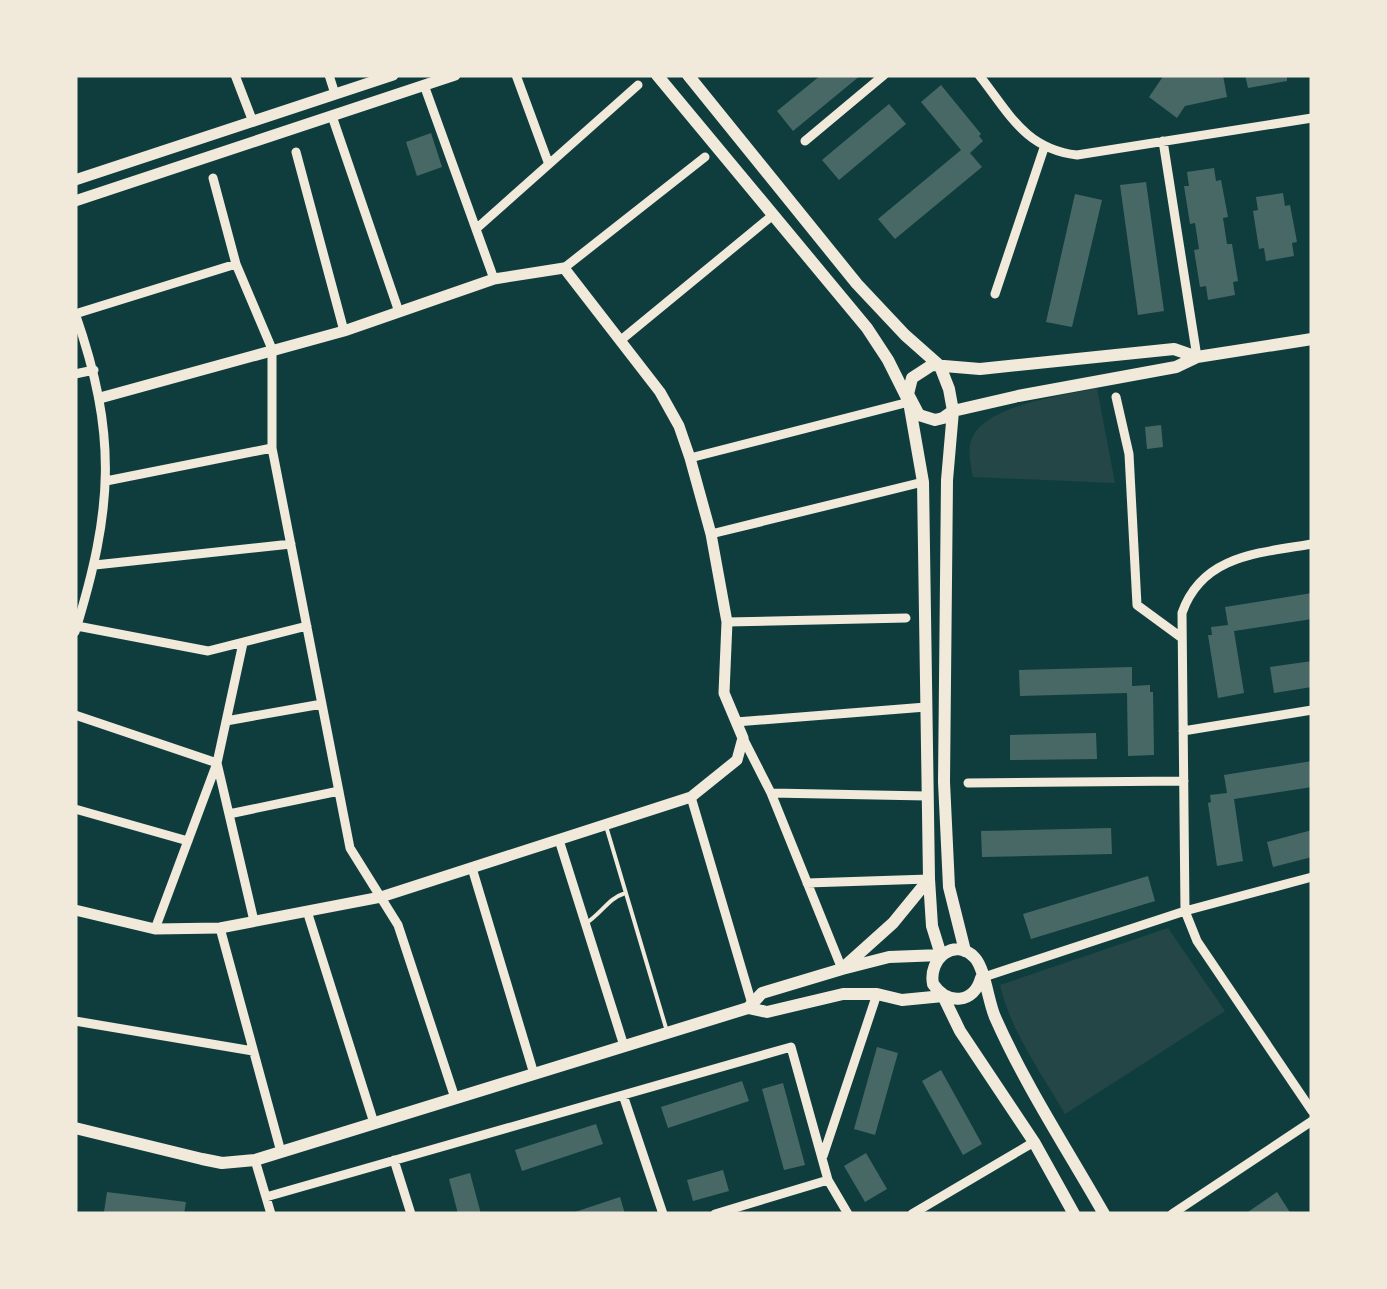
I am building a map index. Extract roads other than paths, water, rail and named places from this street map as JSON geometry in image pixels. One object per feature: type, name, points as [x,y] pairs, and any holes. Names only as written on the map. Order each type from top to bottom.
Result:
[{"type":"main road","points":[[657,75],[867,328],[913,409],[926,418],[943,418],[953,411],[1018,396],[1176,368],[1196,357],[1312,338]]},
{"type":"main road","points":[[688,75],[857,284],[905,336],[940,366],[953,411],[946,490],[944,782],[950,887],[965,951]]},
{"type":"main road","points":[[1074,1214],[1034,1142],[933,984],[940,956],[932,926],[929,879],[923,482],[908,394],[912,378],[924,368],[1010,367],[1174,349],[1196,357]]},
{"type":"main road","points":[[842,969],[893,923],[929,879]]},
{"type":"main road","points":[[75,1128],[222,1163],[255,1160],[750,1006],[762,992],[890,958],[965,951],[976,959],[994,1015],[1104,1214]]},
{"type":"main road","points":[[750,1006],[766,1012],[844,994],[877,994],[902,1000],[943,996],[959,1000],[978,987],[981,978]]},
{"type":"street","points":[[235,75],[253,122]]},
{"type":"street","points":[[328,75],[335,94]]},
{"type":"street","points":[[75,180],[393,75]]},
{"type":"street","points":[[75,202],[455,75]]},
{"type":"street","points":[[516,75],[548,162]]},
{"type":"street","points":[[805,141],[884,75]]},
{"type":"street","points":[[979,75],[1023,130],[1044,148],[1077,155],[1312,118]]},
{"type":"street","points":[[424,85],[494,280]]},
{"type":"street","points":[[476,229],[638,85]]},
{"type":"street","points":[[332,116],[399,312]]},
{"type":"street","points":[[1164,141],[1196,357]]},
{"type":"street","points":[[996,294],[1044,148]]},
{"type":"street","points":[[296,152],[344,332]]},
{"type":"street","points":[[100,398],[344,332],[494,280],[564,268],[705,157]]},
{"type":"street","points":[[212,178],[236,264],[272,350],[272,448],[350,848],[398,926],[455,1098]]},
{"type":"street","points":[[621,340],[773,215]]},
{"type":"street","points":[[236,264],[75,314],[100,398],[106,481],[94,565],[76,629],[200,651],[307,626]]},
{"type":"street","points":[[564,268],[670,408],[690,458],[711,534],[727,622],[724,694],[771,793],[842,969]]},
{"type":"street","points":[[75,374],[94,370]]},
{"type":"street","points":[[1116,397],[1130,454],[1137,605],[1182,638]]},
{"type":"street","points":[[690,458],[910,402]]},
{"type":"street","points":[[106,481],[272,448]]},
{"type":"street","points":[[711,534],[923,482]]},
{"type":"street","points":[[94,565],[291,544]]},
{"type":"street","points":[[1312,544],[1236,557],[1200,580],[1188,595],[1182,613],[1185,911],[1197,941],[1312,1111]]},
{"type":"street","points":[[727,622],[906,618]]},
{"type":"street","points":[[155,928],[217,763],[242,643]]},
{"type":"street","points":[[226,721],[322,704]]},
{"type":"street","points":[[736,722],[926,707]]},
{"type":"street","points":[[1183,731],[1312,710]]},
{"type":"street","points":[[75,715],[217,763]]},
{"type":"street","points":[[75,910],[155,928],[220,928],[381,897],[691,797],[737,760],[743,738]]},
{"type":"street","points":[[217,763],[254,922]]},
{"type":"street","points":[[968,783],[1184,781]]},
{"type":"street","points":[[228,814],[339,790]]},
{"type":"street","points":[[771,793],[928,796]]},
{"type":"street","points":[[691,797],[750,1006]]},
{"type":"street","points":[[75,809],[188,841]]},
{"type":"street","points":[[559,840],[624,1046]]},
{"type":"street","points":[[472,868],[534,1074]]},
{"type":"street","points":[[981,978],[1185,911],[1312,878]]},
{"type":"street","points":[[808,883],[929,879]]},
{"type":"street","points":[[306,912],[374,1123]]},
{"type":"street","points":[[220,928],[281,1152]]},
{"type":"street","points":[[822,1159],[877,994]]},
{"type":"street","points":[[75,1021],[254,1051]]},
{"type":"street","points":[[266,1197],[791,1046],[828,1180],[848,1214]]},
{"type":"street","points":[[623,1094],[664,1214]]},
{"type":"street","points":[[1172,1214],[1312,1121]]},
{"type":"street","points":[[912,1214],[1034,1142]]},
{"type":"street","points":[[255,1160],[271,1214]]},
{"type":"street","points":[[394,1160],[410,1214]]},
{"type":"street","points":[[714,1214],[828,1180]]},
{"type":"lane","points":[[606,825],[667,1033]]},
{"type":"lane","points":[[585,924],[602,914],[612,897],[625,893]]}]
